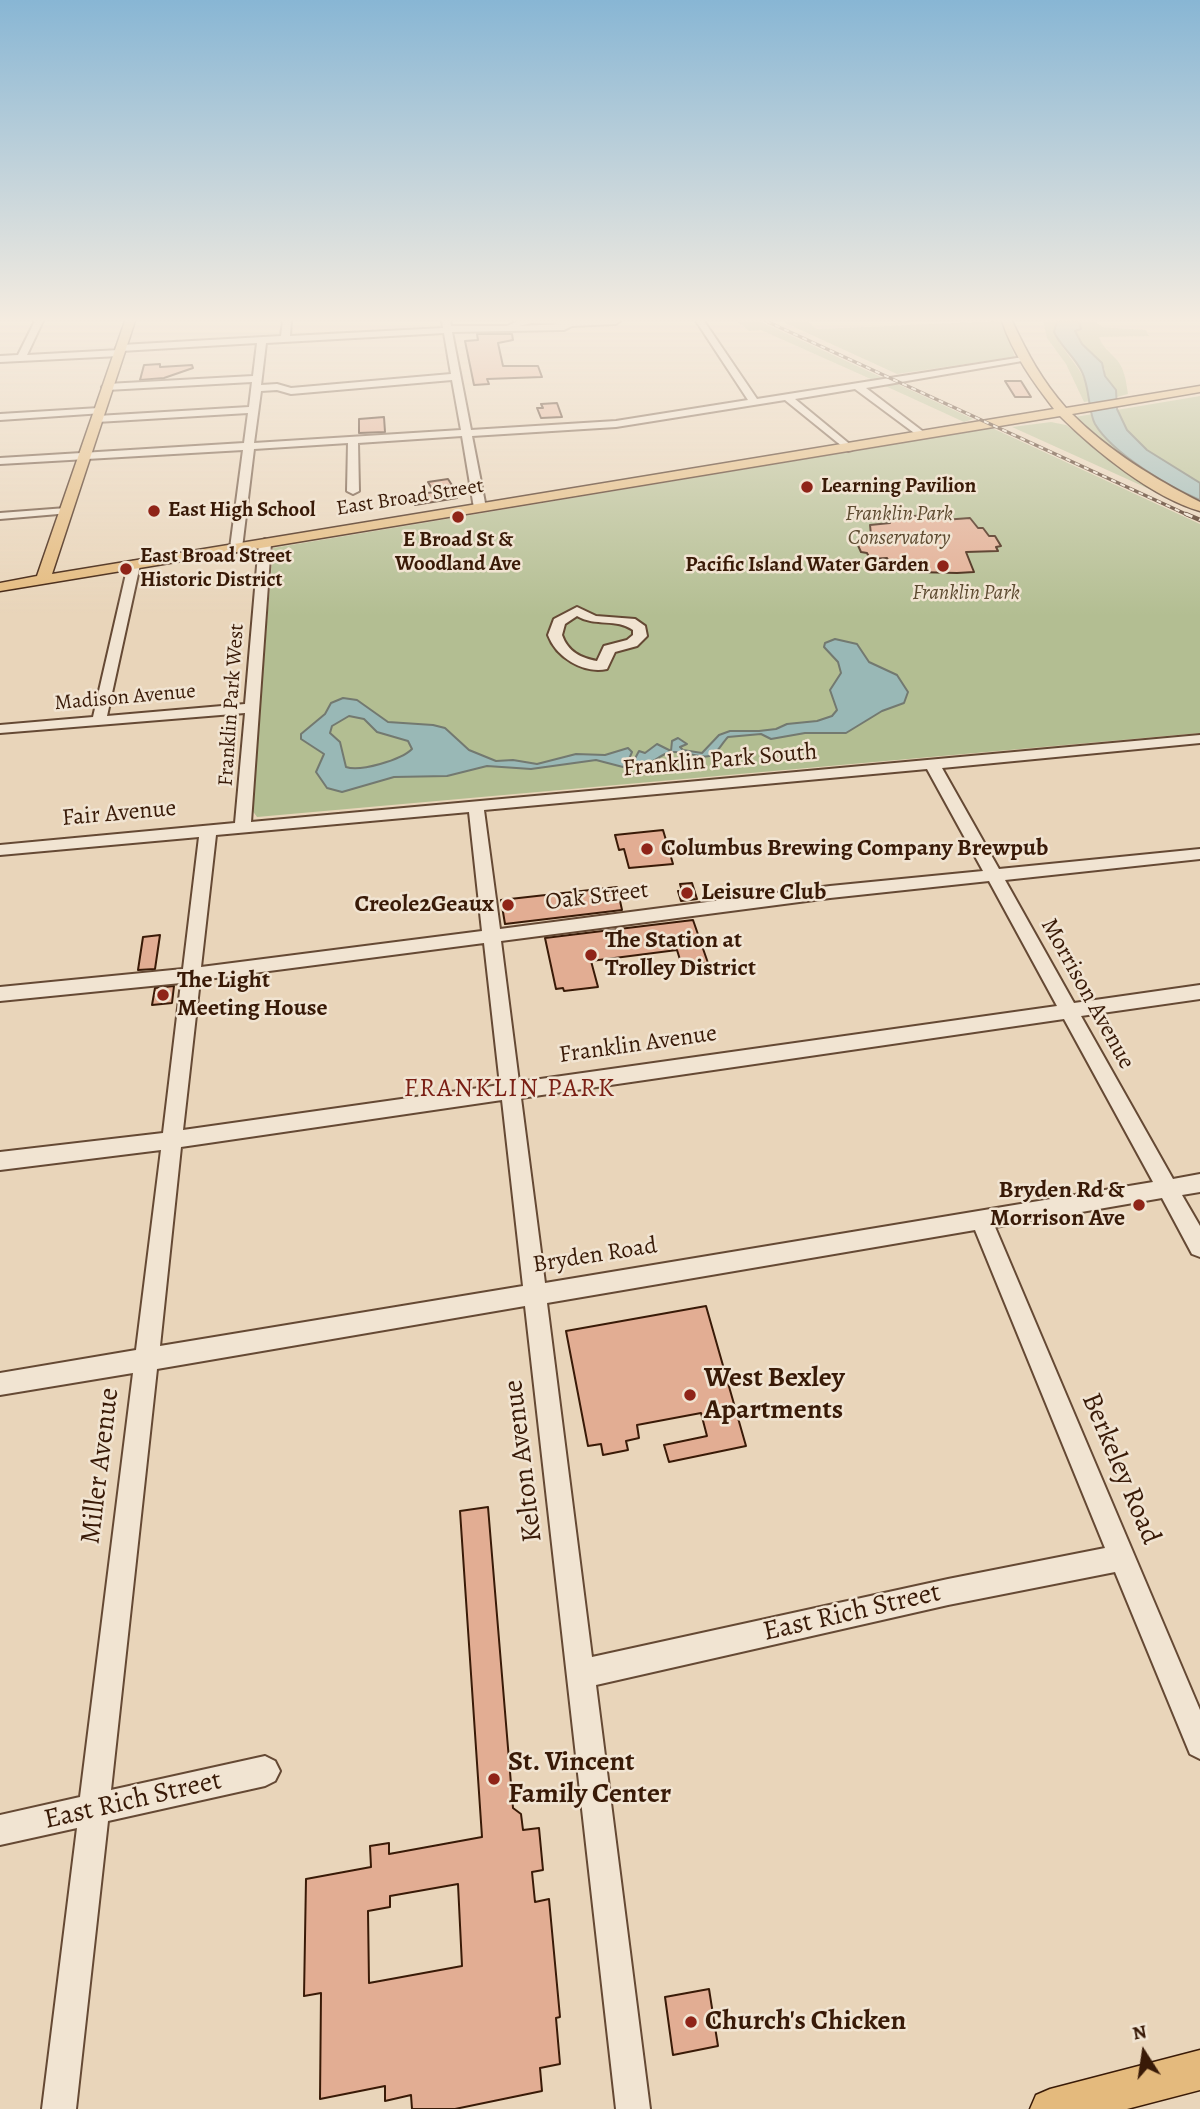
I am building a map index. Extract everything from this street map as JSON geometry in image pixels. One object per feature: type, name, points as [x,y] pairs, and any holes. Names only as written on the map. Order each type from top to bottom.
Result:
[{"type":"main road","points":[[43,580],[96,419]]},
{"type":"main road","name":"East Broad Street","points":[[0,587],[1016,419]]},
{"type":"main road","points":[[1070,419],[1135,472],[1200,507]]},
{"type":"main road","points":[[1050,2109],[1200,2070]]},
{"type":"street","points":[[236,548],[252,419]]},
{"type":"street","points":[[464,419],[480,508]]},
{"type":"street","points":[[0,461],[648,419]]},
{"type":"street","points":[[814,419],[848,447]]},
{"type":"street","points":[[901,419],[921,435]]},
{"type":"street","points":[[353,440],[354,491]]},
{"type":"street","points":[[0,516],[66,511]]},
{"type":"street","name":"Franklin Park West","points":[[243,827],[265,543]]},
{"type":"street","points":[[99,721],[134,565]]},
{"type":"street","points":[[577,611],[595,620],[620,619],[637,625],[640,636],[632,643],[609,649],[602,666],[574,659],[561,649],[555,635],[559,622],[577,611]]},
{"type":"street","name":"Madison Avenue","points":[[0,729],[253,708]]},
{"type":"street","name":"Franklin Park South","points":[[243,827],[1200,739]]},
{"type":"street","name":"Morrison Avenue","points":[[932,764],[1200,1247]]},
{"type":"street","name":"Kelton Avenue","points":[[475,806],[633,2109]]},
{"type":"street","name":"Fair Avenue","points":[[0,850],[243,827]]},
{"type":"street","name":"Miller Avenue","points":[[59,2109],[208,831]]},
{"type":"street","name":"Oak Street","points":[[0,995],[191,975],[818,894],[1200,853]]},
{"type":"street","name":"Franklin Avenue","points":[[0,1161],[172,1140],[1200,992]]},
{"type":"street","name":"Bryden Road","points":[[0,1384],[1200,1183]]},
{"type":"street","name":"Berkeley Road","points":[[981,1219],[1200,1744]]},
{"type":"street","name":"East Rich Street","points":[[582,1674],[883,1606],[1124,1557]]},
{"type":"street","name":"East Rich Street","points":[[0,1830],[265,1771]]},
{"type":"green space","points":[[1078,419],[1200,419],[1200,503],[1166,485],[1104,442]]},
{"type":"green space","points":[[1051,422],[1066,425],[1121,467],[1200,508],[1200,512],[1012,427]]},
{"type":"green space","name":"Franklin Park","points":[[992,428],[1200,524],[1200,733],[257,817],[252,810],[273,548]]},
{"type":"water","points":[[1093,419],[1122,419],[1127,430],[1147,450],[1200,483],[1200,500],[1128,458],[1114,447]]},
{"type":"water","points":[[835,639],[857,644],[869,662],[897,675],[908,692],[904,703],[882,711],[846,733],[805,733],[771,739],[761,734],[728,737],[710,756],[671,752],[641,767],[636,768],[632,764],[639,751],[645,753],[657,744],[671,751],[672,741],[678,738],[687,744],[680,747],[683,750],[702,753],[719,735],[730,731],[776,729],[787,724],[817,721],[832,716],[837,710],[830,690],[841,673],[838,662],[824,647],[825,643]]},
{"type":"water","points":[[343,698],[357,700],[388,722],[445,728],[469,750],[496,761],[513,760],[537,764],[576,754],[605,755],[628,748],[632,752],[623,767],[596,760],[531,769],[487,766],[447,776],[394,777],[342,792],[327,788],[316,772],[324,754],[301,739],[301,734],[325,714],[331,703]],"holes":[[[349,716],[364,719],[377,732],[408,741],[412,749],[380,764],[361,768],[346,767],[340,742],[330,733],[332,726]]]},
{"type":"building","points":[[359,419],[384,419],[385,432],[359,433]]},
{"type":"building","points":[[448,479],[457,493],[457,498],[415,505],[409,496],[434,492],[428,482]]},
{"type":"building","name":"Franklin Park Conservatory","points":[[940,515],[943,520],[970,518],[989,536],[995,536],[1001,546],[996,547],[998,551],[966,552],[974,572],[957,573],[916,572],[914,567],[892,569],[887,558],[870,559],[867,553],[861,552],[856,541],[860,538],[859,535],[871,535],[870,525],[890,523],[888,519]]},
{"type":"building","name":"Columbus Brewing Company Brewpub","points":[[663,830],[673,864],[629,868],[624,849],[619,850],[615,835]]},
{"type":"building","name":"Leisure Club","points":[[692,883],[697,899],[681,901],[678,891],[682,891],[680,884]]},
{"type":"building","points":[[617,887],[622,910],[505,924],[501,900]]},
{"type":"building","name":"The Station at Trolley District","points":[[693,920],[708,963],[682,966],[677,950],[591,961],[598,987],[564,991],[563,988],[556,989],[545,938]]},
{"type":"building","points":[[160,935],[155,969],[138,970],[143,937]]},
{"type":"building","name":"The Light Meeting House","points":[[174,986],[172,1003],[152,1005],[155,988]]},
{"type":"building","name":"West Bexley Apartments","points":[[706,1306],[746,1446],[669,1462],[664,1445],[707,1436],[701,1413],[637,1425],[639,1438],[626,1441],[628,1450],[603,1455],[601,1444],[588,1446],[566,1331]]},
{"type":"building","name":"St. Vincent Family Center","points":[[488,1507],[513,1808],[521,1814],[523,1830],[539,1828],[543,1870],[532,1872],[535,1902],[549,1899],[560,2017],[556,2018],[560,2064],[540,2068],[542,2091],[455,2109],[412,2109],[411,2095],[385,2101],[385,2086],[320,2099],[321,1993],[304,1996],[306,1879],[371,1867],[370,1846],[389,1843],[389,1854],[482,1837],[460,1511]],"holes":[[[458,1884],[462,1966],[369,1983],[368,1911],[390,1907],[390,1896]]]},
{"type":"building","name":"Church's Chicken","points":[[709,1989],[718,2046],[673,2055],[665,1997]]},
{"type":"railway","points":[[980,419],[1190,516]]},
{"type":"railway","points":[[1186,514],[1200,520]]},
{"type":"place","name":"Learning Pavilion","points":[[807,487]]},
{"type":"place","name":"East High School","points":[[154,511]]},
{"type":"place","name":"E Broad St & Woodland Ave","points":[[458,517]]},
{"type":"place","name":"Pacific Island Water Garden","points":[[943,566]]},
{"type":"place","name":"East Broad Street Historic District","points":[[126,569]]},
{"type":"place","name":"Columbus Brewing Company Brewpub","points":[[647,849]]},
{"type":"place","name":"Leisure Club","points":[[687,893]]},
{"type":"place","name":"Creole2Geaux","points":[[508,905]]},
{"type":"place","name":"The Station at Trolley District","points":[[591,955]]},
{"type":"place","name":"The Light Meeting House","points":[[163,995]]},
{"type":"place","name":"Bryden Rd & Morrison Ave","points":[[1139,1205]]},
{"type":"place","name":"West Bexley Apartments","points":[[690,1395]]},
{"type":"place","name":"St. Vincent Family Center","points":[[494,1779]]},
{"type":"place","name":"Church's Chicken","points":[[691,2022]]},
{"type":"district","name":"FRANKLIN PARK","points":[[510,1090]]}]
